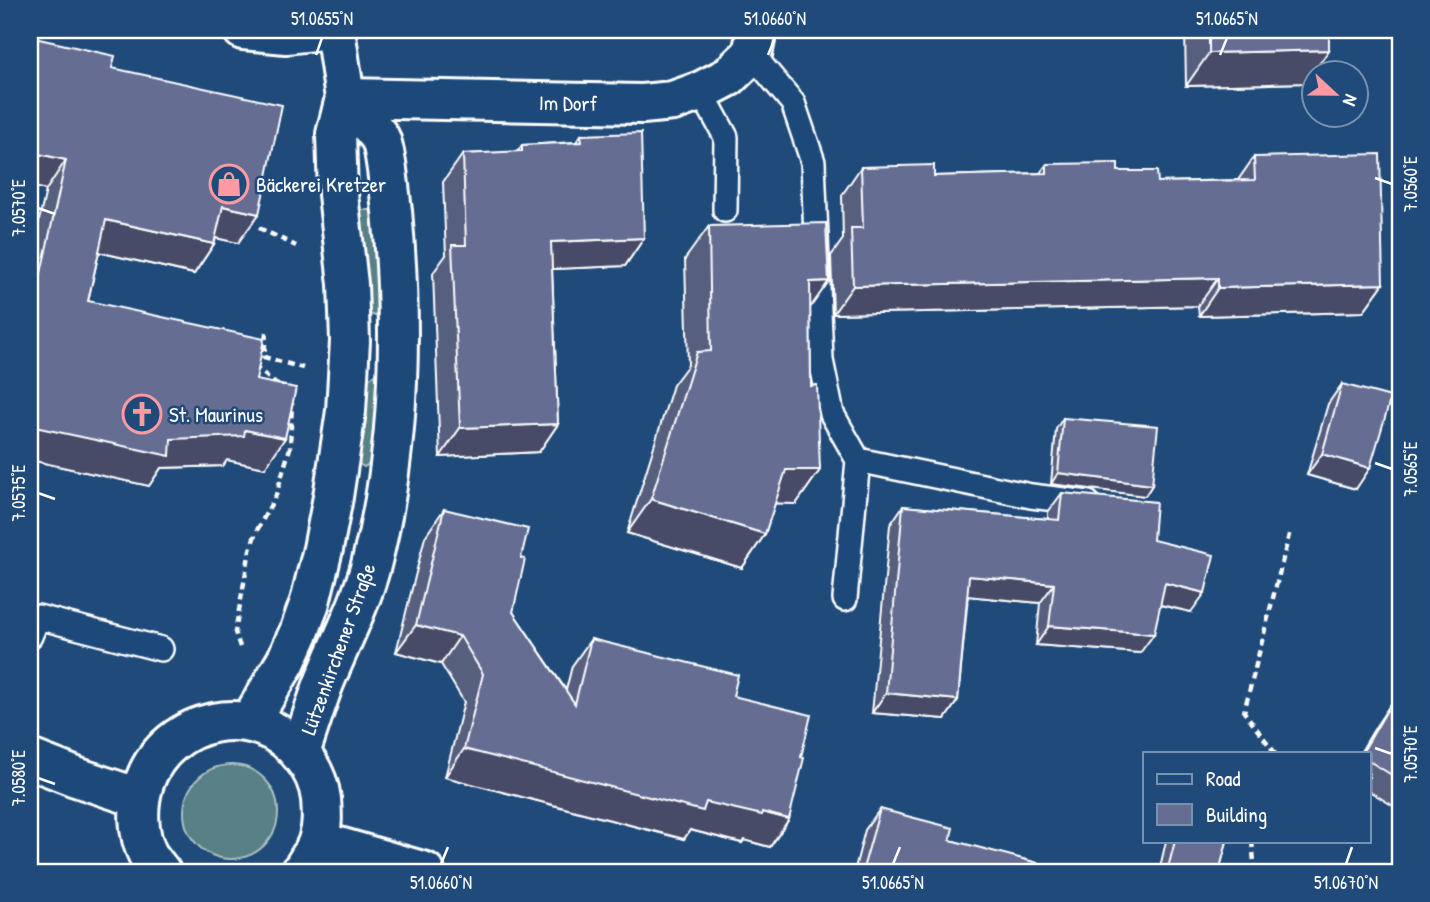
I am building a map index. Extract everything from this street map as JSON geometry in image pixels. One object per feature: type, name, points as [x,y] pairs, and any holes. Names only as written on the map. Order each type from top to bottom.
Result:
[{"type":"main road","points":[[243,30],[286,34],[321,30]]},
{"type":"main road","name":"Lützenkirchener Straße","points":[[250,722],[286,662],[310,602],[323,549],[346,411],[350,341],[348,284],[338,194],[336,134],[345,98],[335,30]]},
{"type":"main road","name":"Im Dorf","points":[[345,98],[642,104],[673,101],[728,77],[755,42]]},
{"type":"main road","name":"Lützenkirchener Straße","points":[[300,753],[324,682],[353,618],[371,565],[393,446],[399,366],[397,260],[390,191],[381,140],[345,98]]},
{"type":"main road","points":[[161,872],[149,856],[139,827],[139,798],[149,770],[167,746],[192,729],[220,721],[250,722],[274,731],[295,746],[310,766],[320,790],[323,816],[309,857],[425,872]]},
{"type":"main road","points":[[30,759],[139,798]]},
{"type":"lane","points":[[755,42],[793,103],[813,162],[821,360],[832,414],[858,460],[845,599]]},
{"type":"lane","points":[[701,91],[726,137],[725,210]]},
{"type":"lane","points":[[858,460],[1031,496],[1112,505]]},
{"type":"lane","points":[[30,636],[38,617],[161,649]]},
{"type":"path","points":[[259,228],[296,244],[300,258]]},
{"type":"path","points":[[266,332],[264,357],[302,367]]},
{"type":"path","points":[[245,359],[283,389]]},
{"type":"path","points":[[235,632],[250,550],[256,532],[276,495],[290,448],[293,396]]},
{"type":"path","points":[[1274,752],[1244,712],[1290,531]]},
{"type":"path","points":[[1252,842],[1255,872]]},
{"type":"green space","points":[[358,210],[375,210],[381,307],[375,316],[365,312]]},
{"type":"green space","points":[[374,375],[382,385],[375,461],[364,467],[356,462],[365,382]]},
{"type":"green space","points":[[222,765],[240,765],[265,778],[275,794],[278,812],[275,830],[265,846],[240,859],[222,859],[197,846],[184,821],[184,803],[197,778]]},
{"type":"building","points":[[1209,30],[1329,30],[1329,50],[1209,53]]},
{"type":"building","points":[[30,37],[115,56],[112,68],[282,105],[259,214],[223,206],[214,244],[106,220],[88,301],[264,339],[256,380],[296,388],[285,438],[245,430],[244,436],[171,439],[170,456],[30,426],[30,289],[37,291],[66,160],[30,152]]},
{"type":"building","points":[[641,133],[644,238],[551,242],[558,424],[460,428],[452,245],[466,245],[463,154],[522,151],[522,145],[582,142],[581,135]]},
{"type":"building","points":[[1380,154],[1383,284],[1218,288],[1218,278],[853,286],[851,228],[863,228],[861,167],[934,165],[934,176],[1047,173],[1047,164],[1118,163],[1118,171],[1157,171],[1158,182],[1255,180],[1254,157]]},
{"type":"building","points":[[826,223],[829,281],[810,282],[811,386],[817,385],[820,470],[786,470],[765,534],[651,499],[697,352],[711,351],[709,226]]},
{"type":"building","points":[[1342,384],[1391,397],[1370,468],[1322,454]]},
{"type":"building","points":[[1063,418],[1158,426],[1152,485],[1058,473]]},
{"type":"building","points":[[1062,493],[1156,502],[1153,540],[1214,555],[1205,593],[1165,583],[1154,634],[1049,626],[1054,584],[969,576],[958,700],[886,693],[903,506],[1059,520]]},
{"type":"building","points":[[444,509],[528,529],[521,558],[525,559],[513,612],[575,704],[591,639],[738,675],[733,696],[811,715],[789,819],[706,802],[703,811],[464,749],[483,674],[460,636],[416,625]]},
{"type":"building","points":[[1390,705],[1400,711],[1400,780],[1370,762],[1370,752],[1363,752]]},
{"type":"building","points":[[880,809],[953,828],[950,840],[1069,872],[862,872]]},
{"type":"building","points":[[1175,842],[1227,842],[1219,872],[1167,872]]},
{"type":"place","name":"Bäckerei Kretzer","points":[[229,184]]},
{"type":"place","name":"St. Maurinus","points":[[142,414]]}]
